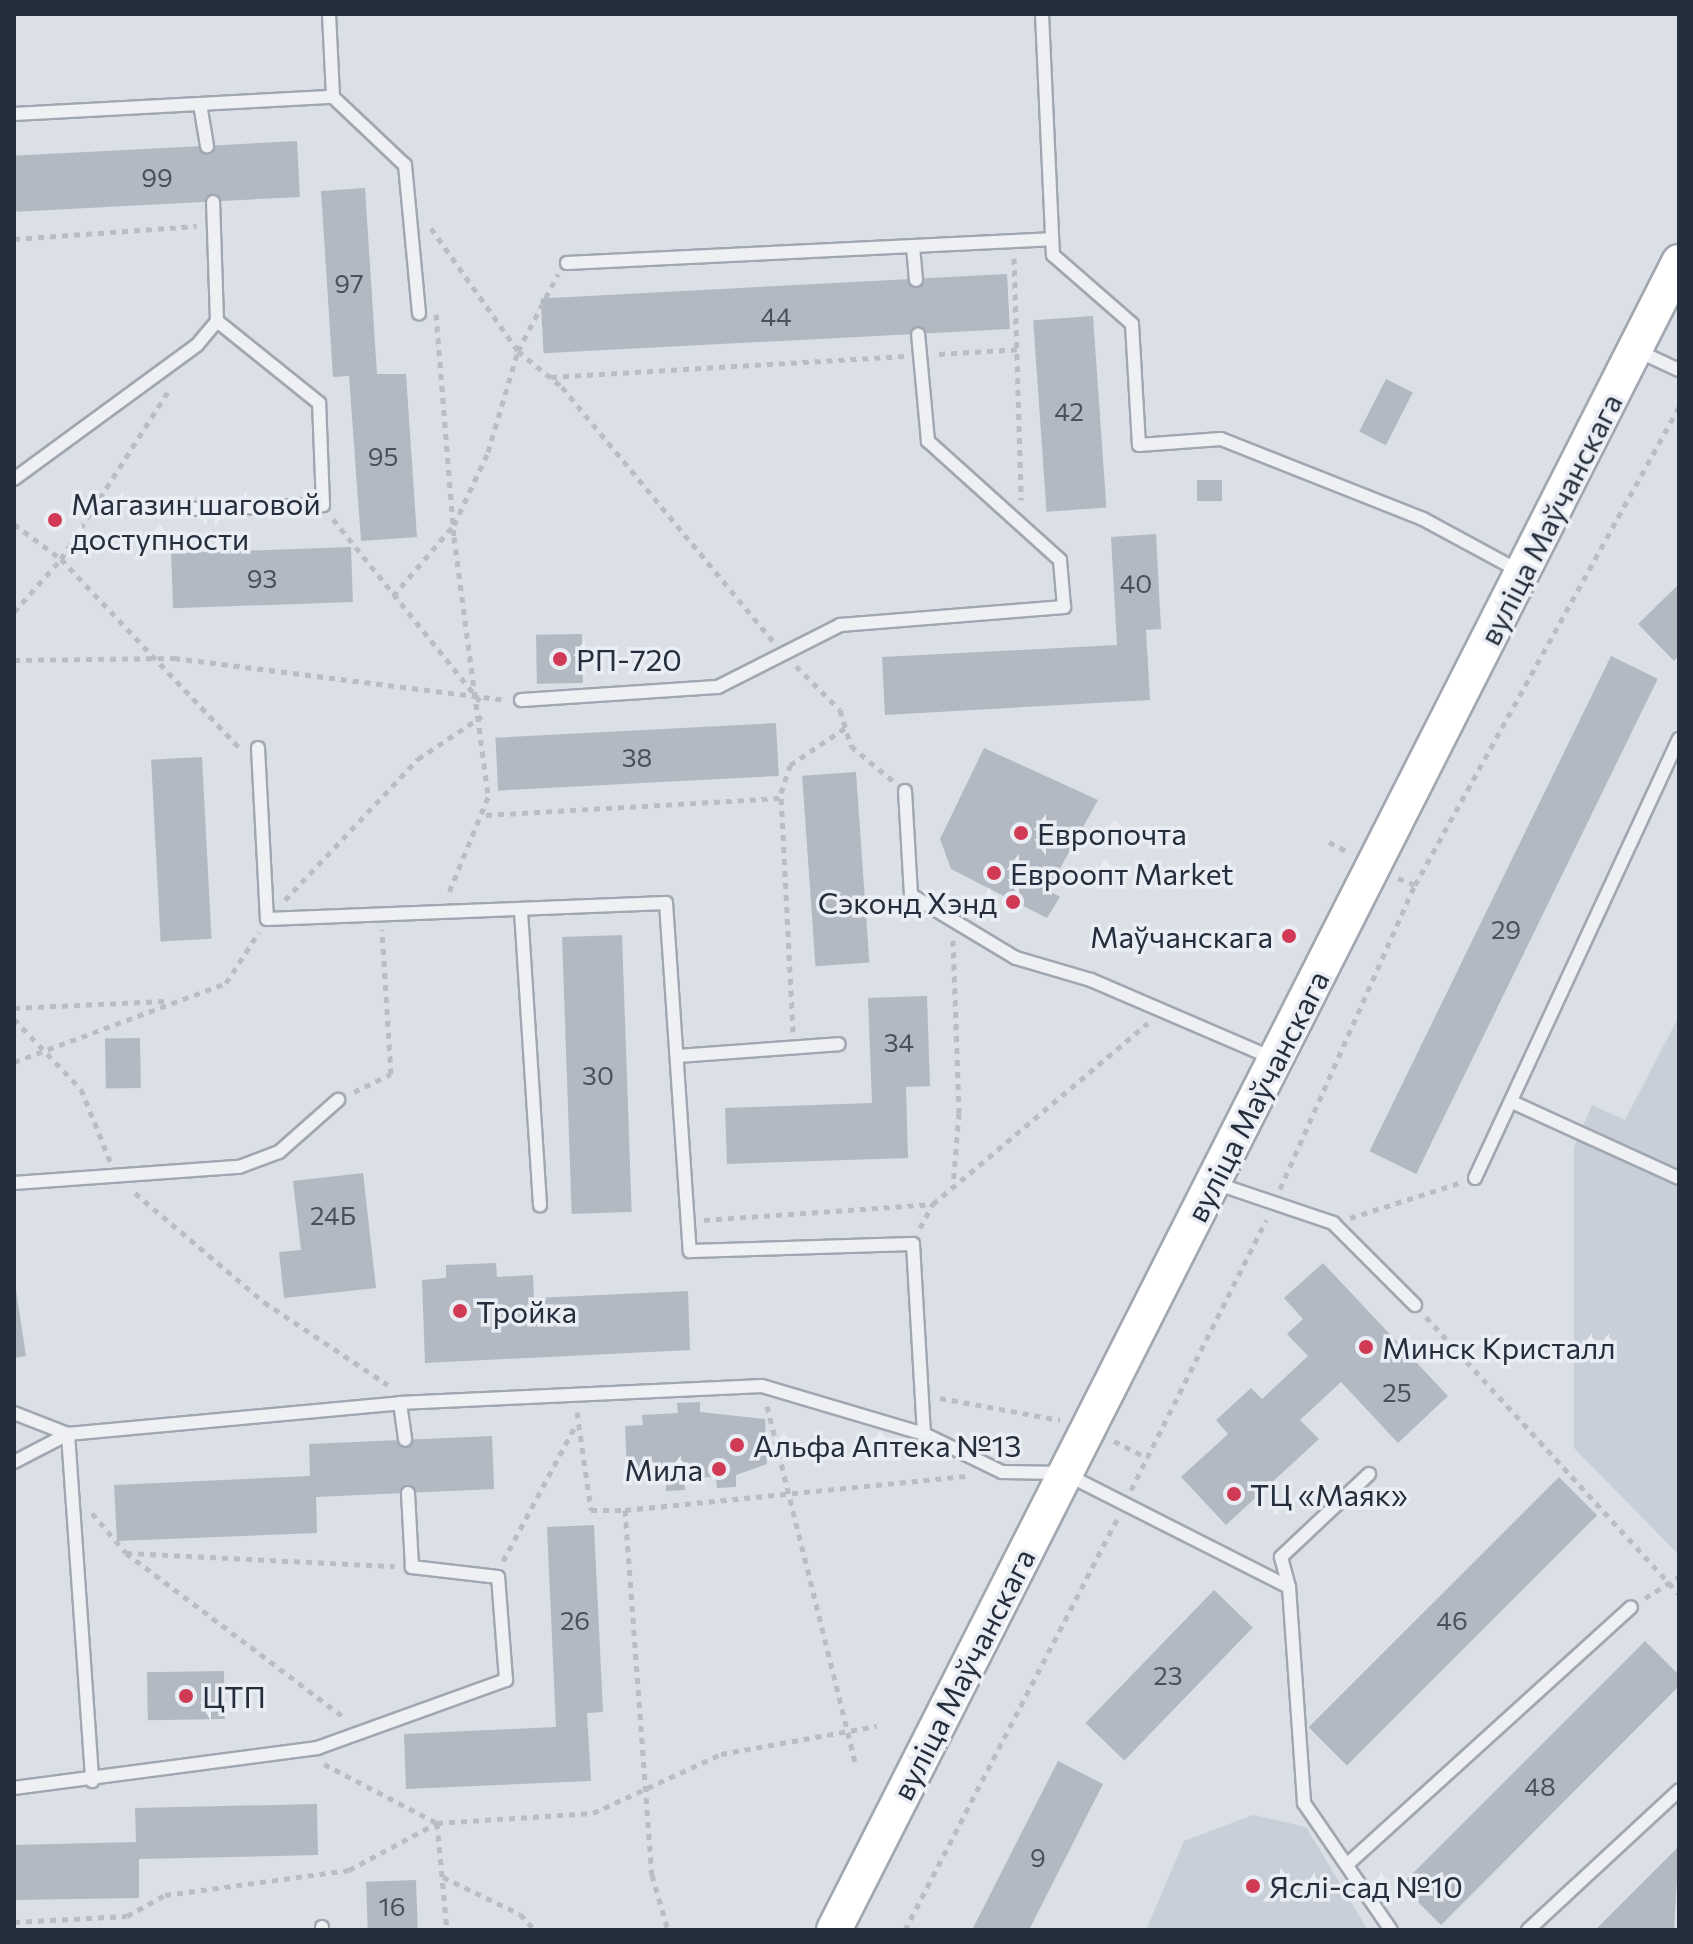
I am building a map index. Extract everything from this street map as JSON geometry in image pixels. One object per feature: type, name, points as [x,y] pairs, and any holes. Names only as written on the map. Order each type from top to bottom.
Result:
[{"type":"main road","name":"вуліца Маўчанскага","points":[[834,1930],[1679,262]]},
{"type":"lane","points":[[329,14],[333,97],[405,165],[412,201],[419,313]]},
{"type":"lane","points":[[1042,14],[1053,255],[1132,324],[1139,445],[1221,439],[1423,519],[1522,573]]},
{"type":"lane","points":[[14,114],[333,97]]},
{"type":"lane","points":[[200,104],[207,146]]},
{"type":"lane","points":[[14,479],[197,345],[217,321],[213,202]]},
{"type":"lane","points":[[567,263],[1050,239]]},
{"type":"lane","points":[[913,246],[916,280]]},
{"type":"lane","points":[[184,509],[323,505],[319,403],[217,321]]},
{"type":"lane","points":[[521,700],[718,687],[782,651],[840,625],[1064,607],[1060,560],[928,441],[918,334]]},
{"type":"lane","points":[[1636,350],[1679,370]]},
{"type":"lane","points":[[1475,1178],[1679,739]]},
{"type":"lane","points":[[258,748],[267,919],[666,903],[690,1251],[913,1244],[924,1434]]},
{"type":"lane","points":[[905,791],[911,895],[1016,958],[1163,1011],[1277,1060]]},
{"type":"lane","points":[[521,911],[540,1205]]},
{"type":"lane","points":[[677,1056],[839,1044]]},
{"type":"lane","points":[[14,1183],[239,1167],[279,1152],[338,1100]]},
{"type":"lane","points":[[1512,1102],[1679,1178]]},
{"type":"lane","points":[[1212,1181],[1273,1205],[1333,1223],[1415,1305]]},
{"type":"lane","points":[[14,1462],[68,1434],[400,1403],[762,1386],[924,1434],[1002,1472],[1064,1473],[1289,1587]]},
{"type":"lane","points":[[400,1403],[405,1440]]},
{"type":"lane","points":[[14,1413],[68,1434]]},
{"type":"lane","points":[[68,1434],[92,1781]]},
{"type":"lane","points":[[1369,1474],[1281,1557],[1289,1587],[1304,1803],[1350,1862],[1391,1930]]},
{"type":"lane","points":[[14,1788],[92,1781],[298,1750],[363,1731],[506,1680],[498,1577],[412,1567],[408,1493]]},
{"type":"lane","points":[[1350,1862],[1631,1607]]},
{"type":"lane","points":[[1528,1930],[1679,1790]]},
{"type":"path","points":[[412,201],[518,351],[550,377],[782,651],[840,710],[851,746],[905,791]]},
{"type":"path","points":[[14,239],[214,225]]},
{"type":"path","points":[[1013,241],[1020,349],[1022,525]]},
{"type":"path","points":[[393,596],[454,525],[488,452],[518,351],[543,291],[567,263]]},
{"type":"path","points":[[418,296],[443,326],[454,525],[481,702],[486,815],[439,914]]},
{"type":"path","points":[[550,377],[1020,349]]},
{"type":"path","points":[[14,612],[61,559],[172,385]]},
{"type":"path","points":[[905,1930],[1124,1505],[1273,1205],[1415,885],[1679,407]]},
{"type":"path","points":[[323,505],[481,702]]},
{"type":"path","points":[[14,524],[61,559],[160,658],[237,748],[258,748]]},
{"type":"path","points":[[14,660],[160,658],[399,684],[481,702],[521,700]]},
{"type":"path","points":[[794,1048],[781,798],[790,765],[845,728]]},
{"type":"path","points":[[486,815],[781,798]]},
{"type":"path","points":[[338,1100],[391,1074],[381,916]]},
{"type":"path","points":[[952,920],[959,1113],[953,1187]]},
{"type":"path","points":[[14,1008],[170,1001]]},
{"type":"path","points":[[913,1244],[933,1204],[1163,1011]]},
{"type":"path","points":[[14,1019],[81,1089],[117,1178],[264,1302],[416,1403]]},
{"type":"path","points":[[1333,1223],[1475,1178]]},
{"type":"path","points":[[688,1221],[933,1204]]},
{"type":"path","points":[[1415,1305],[1679,1594]]},
{"type":"path","points":[[762,1386],[856,1766]]},
{"type":"path","points":[[576,1395],[577,1423],[591,1510],[625,1510],[1002,1472]]},
{"type":"path","points":[[921,1395],[1042,1414]]},
{"type":"path","points":[[498,1577],[509,1543],[577,1423]]},
{"type":"path","points":[[72,1489],[126,1553],[363,1731]]},
{"type":"path","points":[[625,1510],[652,1875],[668,1930]]},
{"type":"path","points":[[126,1553],[412,1567]]},
{"type":"path","points":[[1631,1607],[1679,1577]]},
{"type":"path","points":[[14,1922],[127,1916],[165,1895],[349,1870],[437,1823],[593,1813],[646,1793],[721,1754],[876,1726]]},
{"type":"path","points":[[298,1750],[437,1823]]},
{"type":"path","points":[[437,1823],[447,1930]]},
{"type":"path","points":[[442,1877],[520,1914],[535,1930]]},
{"type":"shaded area","points":[[1679,1016],[1679,1555],[1574,1448],[1574,1147],[1592,1105],[1625,1120]]},
{"type":"shaded area","name":"Яслі-сад №10","points":[[1253,1815],[1306,1827],[1368,1930],[1146,1930],[1184,1841]]},
{"type":"building","points":[[297,141],[300,197],[16,212],[14,156]]},
{"type":"building","points":[[365,188],[377,374],[406,374],[417,537],[361,541],[349,376],[333,377],[321,191]]},
{"type":"building","points":[[1007,274],[1010,329],[544,353],[541,298]]},
{"type":"building","points":[[1093,316],[1106,508],[1047,512],[1033,320]]},
{"type":"building","points":[[1386,379],[1413,393],[1386,445],[1359,432]]},
{"type":"building","points":[[1197,480],[1222,480],[1222,501],[1197,501]]},
{"type":"building","points":[[1156,534],[1161,629],[1146,630],[1150,700],[885,715],[882,657],[1117,645],[1111,537]]},
{"type":"building","points":[[351,547],[353,602],[173,608],[171,553]]},
{"type":"building","points":[[1679,584],[1679,656],[1674,661],[1638,624]]},
{"type":"building","name":"РП-720","points":[[582,634],[583,683],[537,684],[536,635]]},
{"type":"building","points":[[1611,656],[1658,679],[1416,1174],[1369,1151]]},
{"type":"building","points":[[776,723],[779,776],[498,791],[495,738]]},
{"type":"building","points":[[984,748],[1098,800],[1048,890],[1060,897],[1047,918],[951,869],[940,839]]},
{"type":"building","points":[[202,757],[212,939],[161,941],[151,760]]},
{"type":"building","points":[[856,772],[869,963],[815,966],[802,776]]},
{"type":"building","points":[[622,935],[632,1212],[572,1214],[562,937]]},
{"type":"building","points":[[927,996],[930,1086],[906,1087],[908,1158],[727,1164],[725,1108],[872,1103],[868,998]]},
{"type":"building","points":[[140,1038],[141,1088],[106,1089],[105,1039]]},
{"type":"building","points":[[363,1173],[376,1288],[284,1298],[279,1252],[301,1250],[293,1181]]},
{"type":"building","points":[[496,1263],[497,1277],[533,1275],[534,1298],[688,1291],[690,1350],[425,1363],[422,1280],[446,1278],[446,1265]]},
{"type":"building","points":[[1323,1263],[1448,1396],[1398,1443],[1341,1382],[1300,1420],[1319,1439],[1226,1525],[1181,1477],[1228,1434],[1216,1420],[1251,1388],[1262,1399],[1308,1356],[1287,1334],[1303,1319],[1284,1298]]},
{"type":"building","points":[[14,1277],[26,1356],[14,1358]]},
{"type":"building","points":[[700,1402],[700,1412],[765,1419],[767,1464],[736,1475],[736,1487],[717,1488],[716,1477],[684,1478],[685,1490],[666,1491],[666,1479],[627,1471],[625,1426],[643,1425],[642,1415],[678,1413],[677,1403]]},
{"type":"building","points":[[492,1436],[494,1489],[316,1497],[317,1533],[117,1541],[114,1485],[310,1476],[309,1444]]},
{"type":"building","points":[[1559,1477],[1597,1515],[1347,1765],[1309,1727]]},
{"type":"building","points":[[594,1525],[603,1712],[587,1713],[591,1781],[406,1789],[404,1734],[556,1727],[547,1527]]},
{"type":"building","points":[[1214,1590],[1253,1628],[1124,1761],[1085,1723]]},
{"type":"building","points":[[1645,1641],[1679,1675],[1679,1686],[1441,1925],[1401,1885]]},
{"type":"building","name":"ЦТП","points":[[224,1671],[225,1719],[148,1720],[147,1672]]},
{"type":"building","points":[[1058,1761],[1103,1784],[1029,1930],[972,1930]]},
{"type":"building","points":[[317,1804],[318,1855],[139,1859],[139,1898],[14,1900],[14,1845],[136,1842],[135,1808]]},
{"type":"building","points":[[1679,1846],[1674,1930],[1595,1930]]},
{"type":"building","points":[[416,1880],[418,1930],[368,1930],[366,1882]]},
{"type":"place","name":"Магазин шаговой доступности","points":[[55,520]]},
{"type":"place","name":"РП-720","points":[[560,659]]},
{"type":"place","name":"Европочта","points":[[1021,833]]},
{"type":"place","name":"Евроопт Market","points":[[994,873]]},
{"type":"place","name":"Сэконд Хэнд","points":[[1013,902]]},
{"type":"place","name":"Маўчанскага","points":[[1289,936]]},
{"type":"place","name":"Тройка","points":[[460,1311]]},
{"type":"place","name":"Минск Кристалл","points":[[1366,1347]]},
{"type":"place","name":"Альфа Аптека №13","points":[[737,1445]]},
{"type":"place","name":"Мила","points":[[719,1469]]},
{"type":"place","name":"ТЦ «Маяк»","points":[[1234,1494]]},
{"type":"place","name":"ЦТП","points":[[186,1696]]},
{"type":"place","name":"Яслі-сад №10","points":[[1253,1886]]}]
